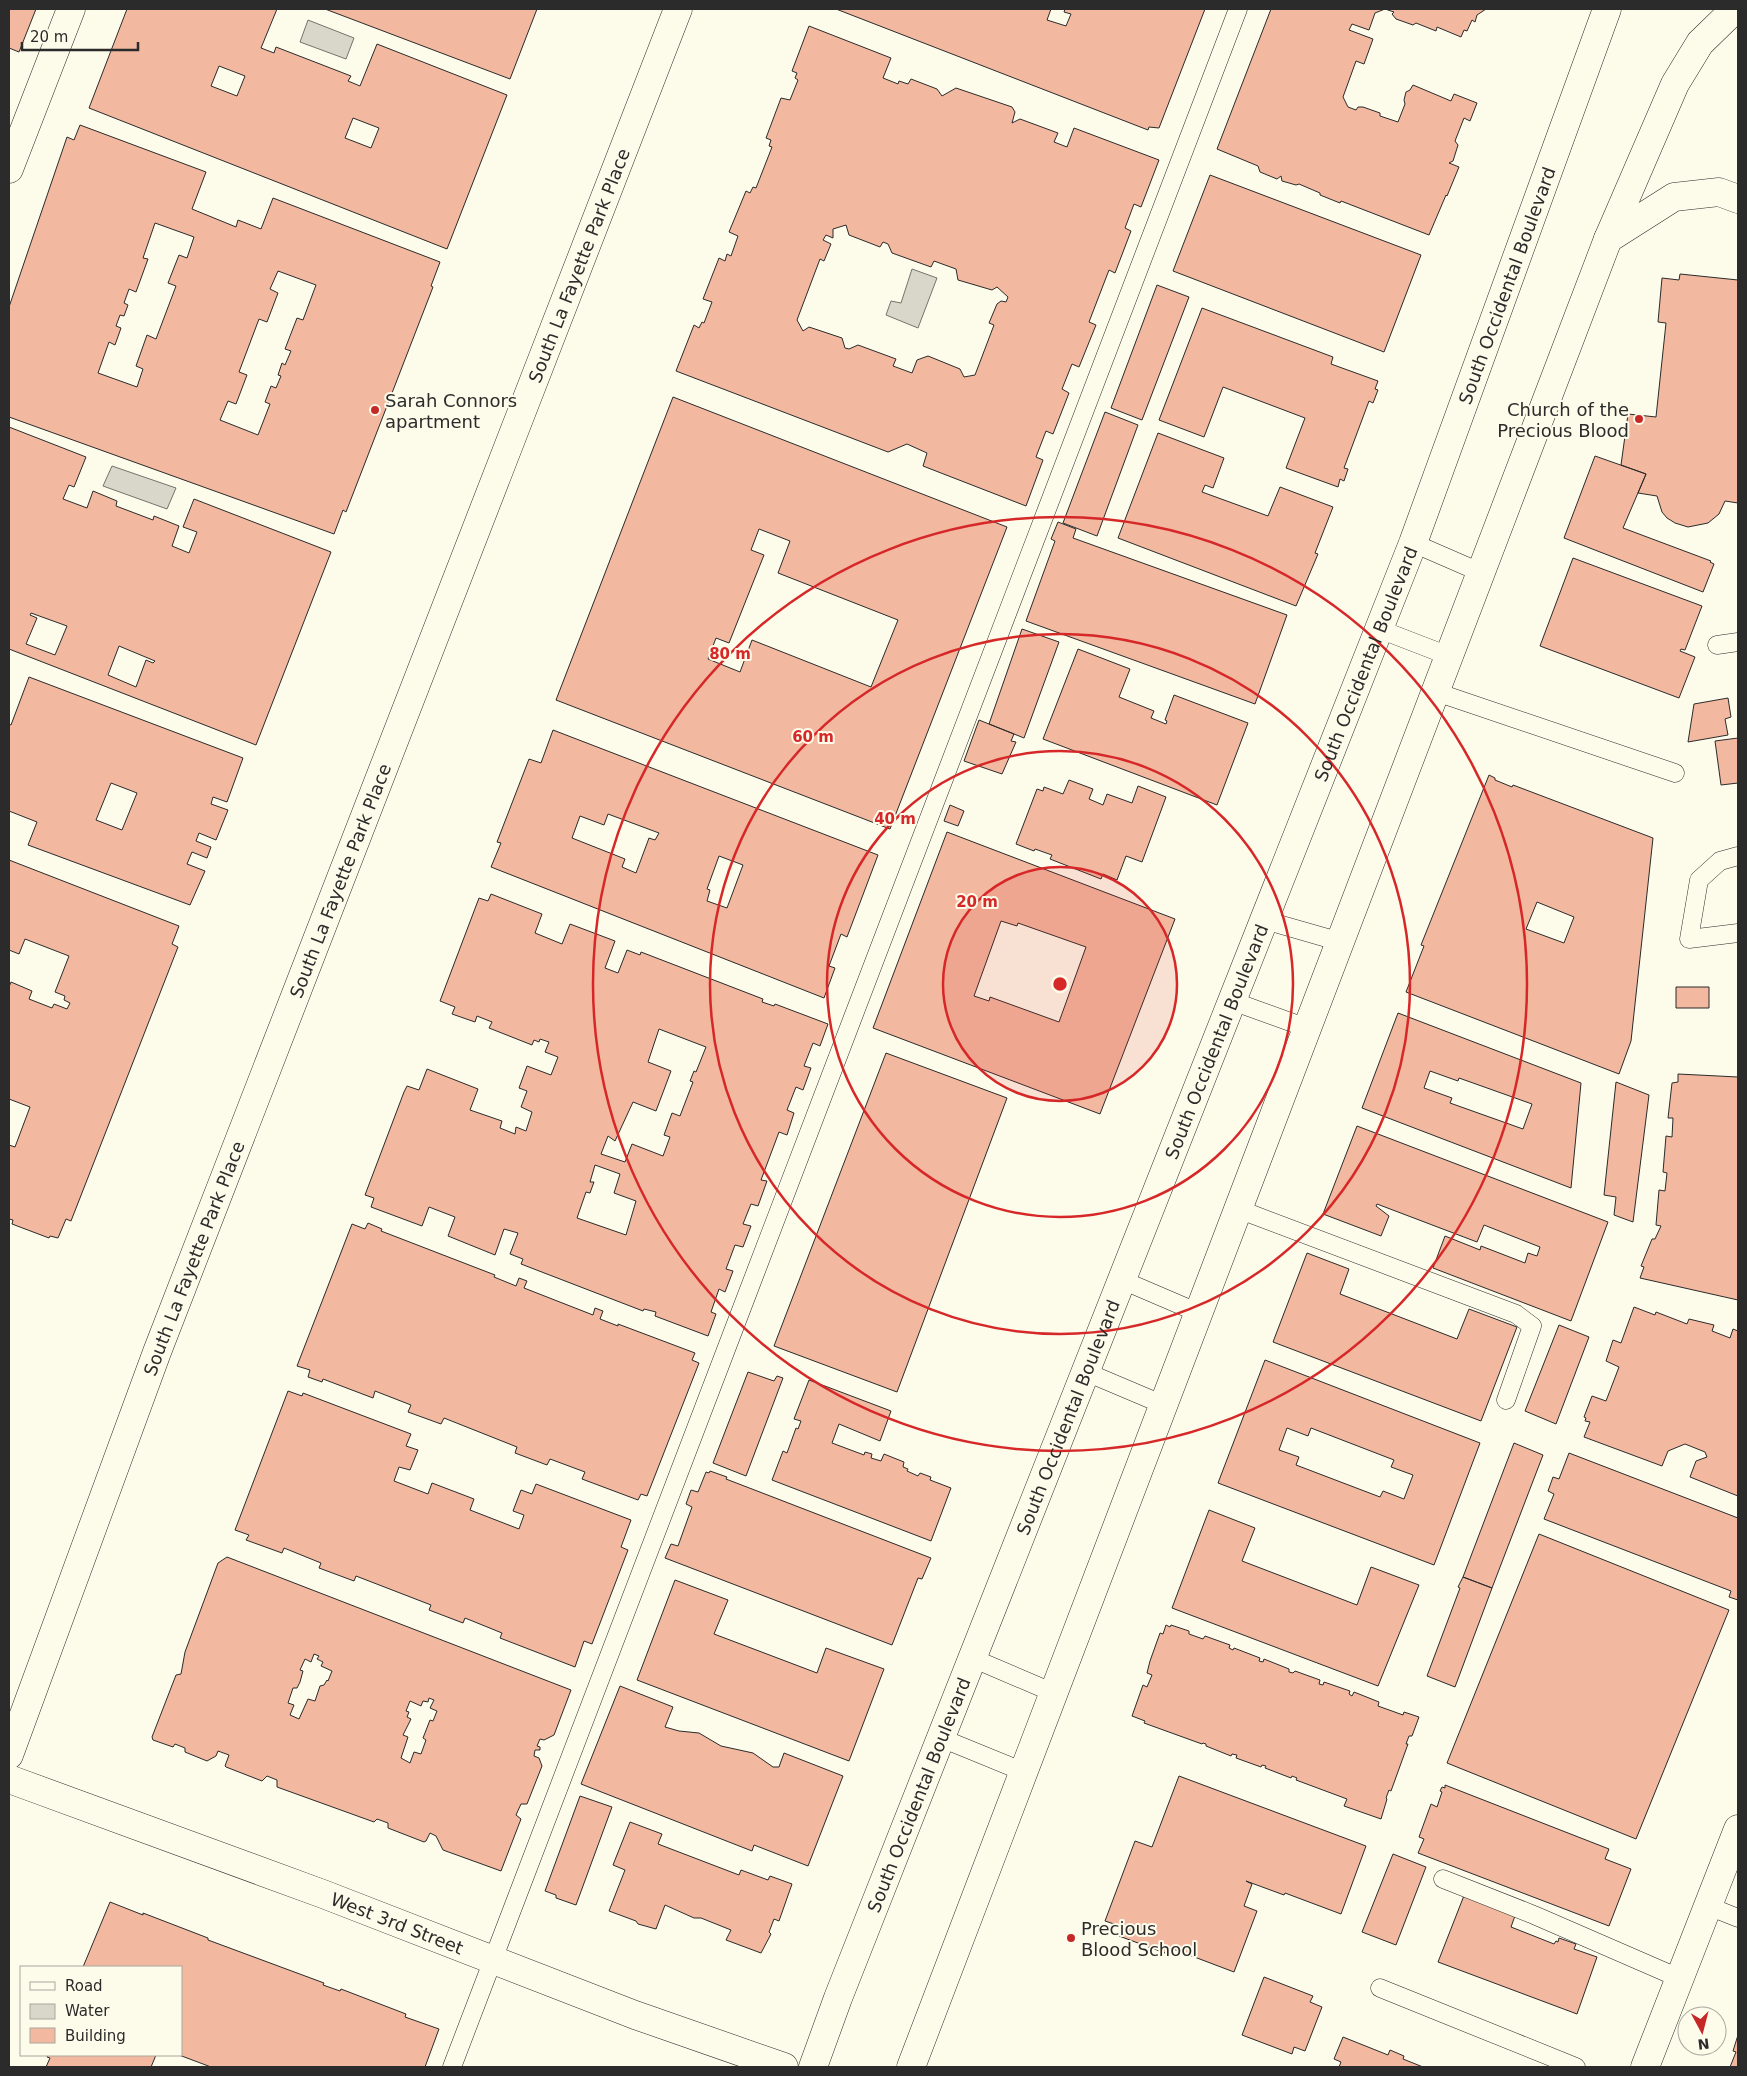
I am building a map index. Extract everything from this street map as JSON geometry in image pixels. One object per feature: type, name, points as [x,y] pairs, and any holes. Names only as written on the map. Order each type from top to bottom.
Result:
[{"type":"street","points":[[9,169],[71,9]]},
{"type":"street","name":"South La Fayette Park Place","points":[[9,1755],[157,1352],[678,9]]},
{"type":"street","name":"South Occidental Boulevard","points":[[813,2067],[838,1998],[1413,543],[1607,9]]},
{"type":"street","points":[[911,2067],[1608,239],[1675,84],[1700,43],[1735,9]]},
{"type":"street","points":[[1608,239],[1674,197],[1719,192],[1738,198]]},
{"type":"street","name":"West 3rd Street","points":[[9,1779],[314,1891],[635,2015],[784,2067]]},
{"type":"street","points":[[1645,2067],[1738,1828]]},
{"type":"lane","points":[[452,2067],[1238,9]]},
{"type":"lane","points":[[1413,543],[1482,573]]},
{"type":"lane","points":[[1379,629],[1450,656]]},
{"type":"lane","points":[[1717,645],[1738,642]]},
{"type":"lane","points":[[1436,692],[1676,773]]},
{"type":"lane","points":[[1738,856],[1720,861],[1699,880],[1689,939],[1738,933]]},
{"type":"lane","points":[[1264,920],[1341,942]]},
{"type":"lane","points":[[1232,1001],[1307,1028]]},
{"type":"lane","points":[[1238,1209],[1516,1314],[1532,1326],[1506,1400]]},
{"type":"lane","points":[[1122,1280],[1199,1313]]},
{"type":"lane","points":[[1086,1372],[1164,1405]]},
{"type":"lane","points":[[972,1658],[1054,1692]]},
{"type":"lane","points":[[941,1738],[1024,1772]]},
{"type":"lane","points":[[1443,1879],[1534,1915],[1679,1978]]},
{"type":"lane","points":[[1708,1906],[1738,1918]]},
{"type":"lane","points":[[1380,1988],[1576,2067]]},
{"type":"water","points":[[308,20],[354,38],[346,59],[300,42]]},
{"type":"water","points":[[912,269],[937,278],[918,328],[886,315],[891,301],[901,303]]},
{"type":"water","points":[[112,466],[176,488],[167,509],[103,486]]},
{"type":"building","points":[[9,9],[36,9],[19,52],[9,48]]},
{"type":"building","points":[[127,9],[277,9],[261,48],[274,53],[276,47],[351,76],[348,81],[360,86],[377,44],[507,95],[447,249],[89,108]],"holes":[[[219,66],[245,76],[237,96],[211,86]],[[353,118],[379,128],[371,148],[345,138]]]},
{"type":"building","points":[[325,9],[537,9],[510,79]]},
{"type":"building","points":[[836,9],[1051,9],[1047,20],[1066,26],[1071,14],[1064,12],[1065,9],[1205,9],[1159,128],[1149,127],[1148,130]]},
{"type":"building","points":[[1271,9],[1385,9],[1375,13],[1369,30],[1352,24],[1349,30],[1373,39],[1364,64],[1356,61],[1343,97],[1348,107],[1356,110],[1358,107],[1363,107],[1380,113],[1380,116],[1398,122],[1405,104],[1406,92],[1413,85],[1451,101],[1454,94],[1477,103],[1470,121],[1464,118],[1455,141],[1458,145],[1453,161],[1449,163],[1459,167],[1429,235],[1341,201],[1340,203],[1299,184],[1296,185],[1282,181],[1281,176],[1277,179],[1260,172],[1258,166],[1217,149]]},
{"type":"building","points":[[1385,9],[1486,9],[1477,15],[1475,22],[1472,20],[1467,31],[1464,30],[1461,37],[1437,27],[1436,31],[1416,23],[1413,25],[1396,19],[1392,14],[1394,12]]},
{"type":"building","points":[[809,26],[891,58],[883,78],[898,84],[899,81],[908,84],[911,79],[937,89],[942,96],[956,88],[1012,107],[1015,112],[1012,123],[1020,119],[1058,133],[1054,142],[1067,147],[1074,128],[1159,160],[1141,207],[1134,204],[1125,228],[1131,231],[1115,273],[1109,270],[1089,322],[1096,325],[1079,367],[1072,364],[1062,389],[1069,393],[1053,434],[1046,431],[1036,457],[1043,460],[1026,506],[923,466],[927,453],[907,444],[888,452],[676,371],[694,325],[699,328],[702,322],[704,323],[712,302],[703,299],[719,258],[725,261],[727,254],[731,256],[738,236],[729,232],[746,191],[750,193],[753,187],[756,188],[772,147],[769,146],[771,140],[766,138],[781,98],[790,100],[798,80],[795,78],[797,73],[792,71]],"holes":[[[846,225],[849,235],[880,247],[883,242],[888,244],[892,253],[931,267],[934,261],[956,269],[958,280],[992,290],[997,287],[1008,297],[1006,302],[1001,301],[997,304],[989,323],[994,325],[975,375],[964,377],[960,369],[928,356],[917,360],[912,373],[893,366],[896,359],[858,345],[849,349],[845,348],[842,338],[809,327],[803,331],[797,320],[820,259],[824,261],[831,244],[823,240],[826,235],[833,238],[833,229]]]},
{"type":"building","points":[[80,125],[206,172],[192,209],[236,227],[238,220],[261,229],[273,198],[440,262],[431,286],[433,287],[346,512],[343,510],[334,534],[9,417],[9,307],[67,137],[74,140]],"holes":[[[155,223],[194,237],[187,258],[179,255],[168,283],[176,286],[156,339],[147,335],[136,366],[143,369],[137,387],[98,373],[109,342],[115,345],[121,328],[116,326],[120,315],[124,316],[128,305],[124,303],[129,289],[136,292],[148,259],[143,258]],[[278,271],[316,285],[303,320],[297,318],[285,349],[291,351],[285,365],[282,363],[278,375],[281,376],[276,388],[271,386],[265,402],[270,404],[258,435],[220,420],[228,401],[236,404],[247,375],[239,372],[259,319],[267,322],[278,293],[270,289]]]},
{"type":"building","points":[[1210,175],[1421,255],[1384,352],[1173,271]]},
{"type":"building","points":[[1680,274],[1738,280],[1738,503],[1725,501],[1719,514],[1708,523],[1688,527],[1667,518],[1662,512],[1657,496],[1638,493],[1646,474],[1621,465],[1628,414],[1656,417],[1666,323],[1658,322],[1662,278],[1679,280]]},
{"type":"building","points":[[1157,285],[1189,297],[1142,420],[1111,408]]},
{"type":"building","points":[[1202,308],[1333,357],[1331,364],[1378,381],[1375,389],[1378,390],[1373,403],[1369,401],[1344,468],[1348,469],[1344,481],[1340,479],[1338,487],[1286,468],[1305,418],[1223,387],[1204,437],[1159,420]]},
{"type":"building","points":[[673,397],[1007,527],[890,829],[556,700]],"holes":[[[759,529],[790,541],[778,573],[898,620],[871,687],[752,640],[740,672],[708,659],[716,638],[729,643],[764,555],[751,550]]]},
{"type":"building","points":[[1105,412],[1138,425],[1097,536],[1063,523]]},
{"type":"building","points":[[9,427],[86,457],[74,487],[69,485],[63,499],[87,508],[93,491],[117,501],[116,506],[153,520],[154,516],[179,526],[172,546],[189,553],[197,532],[183,527],[194,499],[331,552],[256,745],[9,649]],"holes":[[[31,613],[67,626],[55,655],[26,644],[37,618],[30,615]],[[119,646],[155,661],[153,663],[146,660],[136,687],[108,675]]]},
{"type":"building","points":[[1158,433],[1224,458],[1213,488],[1205,485],[1202,492],[1268,516],[1280,487],[1333,507],[1315,553],[1318,554],[1296,606],[1118,538]]},
{"type":"building","points":[[1595,456],[1646,474],[1623,528],[1711,561],[1714,564],[1703,592],[1564,538]]},
{"type":"building","points":[[1058,522],[1076,529],[1073,538],[1287,615],[1255,704],[1026,621],[1055,541],[1051,539]]},
{"type":"building","points":[[1573,558],[1702,606],[1685,650],[1681,649],[1680,651],[1695,657],[1679,698],[1540,646]]},
{"type":"building","points":[[1022,629],[1059,642],[1024,738],[989,724]]},
{"type":"building","points":[[1078,649],[1130,669],[1119,697],[1154,711],[1151,718],[1166,724],[1167,721],[1165,720],[1174,695],[1248,723],[1217,805],[1043,739]]},
{"type":"building","points":[[29,677],[243,758],[227,802],[213,797],[211,804],[228,810],[216,840],[199,833],[196,841],[211,847],[207,858],[192,852],[187,864],[205,871],[190,905],[28,845],[37,822],[9,811],[9,724],[11,725]],"holes":[[[111,783],[137,793],[122,830],[96,820]]]},
{"type":"building","points":[[1728,698],[1731,717],[1725,719],[1728,735],[1688,742],[1694,704]]},
{"type":"building","points":[[979,720],[1014,734],[1011,741],[1016,742],[1002,774],[964,761]]},
{"type":"building","points":[[553,730],[878,855],[847,937],[841,934],[829,966],[835,968],[824,998],[491,867],[501,843],[497,842],[529,759],[541,763]],"holes":[[[608,814],[659,833],[655,840],[649,838],[636,873],[622,867],[625,859],[572,838],[580,816],[604,825]],[[719,856],[743,865],[727,908],[707,901],[710,890],[707,889]]]},
{"type":"building","points":[[1738,738],[1738,783],[1721,785],[1715,741]]},
{"type":"building","points":[[1489,775],[1495,778],[1495,780],[1512,787],[1513,785],[1653,838],[1631,1041],[1619,1074],[1406,992],[1424,946],[1421,945]],"holes":[[[1537,902],[1574,917],[1564,943],[1526,929]]]},
{"type":"building","points":[[1069,780],[1093,789],[1089,799],[1103,805],[1107,794],[1132,803],[1138,786],[1166,797],[1142,862],[1126,856],[1117,880],[1103,874],[1101,879],[1050,859],[1052,855],[1016,844],[1037,789],[1043,791],[1044,787],[1063,794]]},
{"type":"building","points":[[950,805],[964,811],[958,826],[944,821]]},
{"type":"building","points":[[947,832],[1175,919],[1100,1114],[873,1028]],"holes":[[[1001,921],[1017,926],[1018,923],[1086,947],[1059,1022],[990,997],[989,1001],[974,996]]]},
{"type":"building","points":[[9,860],[179,926],[172,944],[178,947],[71,1221],[66,1219],[58,1238],[50,1236],[49,1238],[12,1224],[13,1220],[9,1219],[9,1145],[15,1147],[30,1107],[9,1099],[9,987],[11,982],[32,991],[29,999],[52,1008],[54,1004],[67,1009],[70,1003],[64,1000],[65,996],[55,992],[69,956],[25,939],[19,954],[9,950]]},
{"type":"building","points":[[491,894],[542,914],[535,933],[562,944],[570,924],[615,941],[605,968],[618,973],[627,950],[640,955],[641,952],[763,999],[762,1002],[774,1006],[775,1004],[828,1024],[820,1046],[813,1043],[804,1066],[811,1068],[803,1090],[796,1087],[787,1110],[794,1113],[787,1135],[779,1132],[761,1180],[767,1181],[758,1206],[751,1204],[743,1224],[751,1226],[743,1247],[735,1245],[726,1269],[733,1271],[725,1292],[719,1289],[711,1312],[716,1314],[708,1336],[655,1316],[656,1312],[644,1309],[643,1311],[521,1264],[523,1259],[510,1254],[518,1233],[504,1229],[495,1255],[448,1236],[455,1217],[429,1207],[422,1226],[371,1207],[374,1198],[365,1195],[404,1092],[407,1086],[419,1090],[427,1069],[478,1089],[470,1110],[502,1121],[500,1128],[515,1134],[516,1127],[526,1131],[532,1112],[521,1107],[527,1091],[519,1088],[527,1066],[551,1075],[558,1057],[545,1052],[549,1042],[540,1039],[539,1042],[534,1040],[532,1045],[489,1028],[492,1022],[477,1016],[475,1022],[452,1014],[455,1007],[440,1001],[479,898],[488,901]],"holes":[[[659,1029],[706,1047],[696,1072],[694,1071],[690,1081],[693,1082],[680,1116],[672,1113],[664,1135],[670,1137],[663,1156],[632,1144],[625,1162],[601,1154],[608,1136],[615,1141],[633,1102],[656,1111],[671,1071],[648,1062]],[[595,1165],[620,1174],[614,1193],[636,1201],[626,1235],[577,1218],[586,1192],[590,1193],[594,1182],[590,1182]]]},
{"type":"building","points":[[1676,987],[1709,987],[1709,1008],[1676,1008]]},
{"type":"building","points":[[1398,1013],[1581,1083],[1571,1188],[1362,1108]],"holes":[[[1430,1071],[1458,1081],[1459,1078],[1532,1104],[1523,1129],[1450,1103],[1452,1098],[1424,1088]]]},
{"type":"building","points":[[886,1053],[1007,1098],[897,1392],[774,1346]]},
{"type":"building","points":[[1678,1074],[1738,1077],[1738,1300],[1640,1278],[1644,1267],[1641,1266],[1652,1239],[1655,1239],[1661,1226],[1656,1225],[1659,1190],[1665,1191],[1667,1173],[1663,1172],[1666,1136],[1672,1137],[1673,1118],[1668,1118],[1672,1083],[1678,1082]]},
{"type":"building","points":[[1616,1082],[1649,1095],[1633,1222],[1614,1215],[1616,1197],[1604,1195]]},
{"type":"building","points":[[1357,1126],[1608,1222],[1571,1321],[1433,1268],[1445,1236],[1480,1250],[1481,1246],[1525,1263],[1528,1253],[1537,1256],[1540,1247],[1484,1225],[1477,1242],[1377,1204],[1376,1206],[1389,1216],[1381,1236],[1323,1214]]},
{"type":"building","points":[[368,1223],[382,1229],[381,1231],[495,1275],[494,1277],[516,1286],[519,1278],[527,1281],[524,1288],[593,1315],[595,1308],[603,1311],[600,1319],[695,1353],[692,1360],[699,1363],[647,1496],[641,1494],[638,1500],[582,1479],[585,1472],[550,1459],[547,1465],[515,1453],[517,1447],[444,1418],[441,1424],[408,1412],[411,1405],[375,1391],[373,1398],[323,1379],[322,1382],[308,1377],[310,1370],[297,1366],[352,1224],[365,1229]]},
{"type":"building","points":[[1307,1253],[1349,1269],[1340,1294],[1457,1339],[1469,1309],[1517,1327],[1481,1421],[1273,1342]]},
{"type":"building","points":[[1634,1307],[1655,1315],[1656,1312],[1687,1324],[1689,1319],[1714,1325],[1712,1331],[1730,1338],[1733,1329],[1738,1331],[1738,1496],[1690,1477],[1696,1461],[1707,1457],[1705,1452],[1685,1444],[1668,1451],[1662,1466],[1584,1437],[1590,1422],[1585,1421],[1586,1418],[1584,1417],[1592,1396],[1606,1401],[1619,1367],[1606,1361],[1613,1340],[1621,1343]]},
{"type":"building","points":[[1559,1325],[1589,1337],[1556,1424],[1525,1411]]},
{"type":"building","points":[[1265,1360],[1480,1443],[1434,1565],[1218,1483]],"holes":[[[1287,1428],[1308,1436],[1311,1428],[1394,1460],[1391,1467],[1413,1475],[1404,1499],[1383,1491],[1380,1497],[1296,1465],[1299,1457],[1279,1450]]]},
{"type":"building","points":[[748,1372],[774,1381],[777,1376],[783,1378],[746,1476],[713,1463]]},
{"type":"building","points":[[809,1380],[891,1411],[880,1441],[839,1424],[832,1443],[864,1455],[865,1452],[872,1454],[871,1458],[881,1461],[884,1454],[904,1462],[903,1467],[908,1469],[907,1471],[918,1476],[920,1473],[931,1477],[930,1480],[951,1488],[931,1541],[772,1480],[783,1451],[787,1453],[796,1428],[798,1429],[801,1421],[794,1419]]},
{"type":"building","points":[[288,1391],[302,1396],[303,1393],[411,1434],[406,1446],[418,1450],[410,1470],[399,1467],[394,1481],[428,1494],[432,1483],[474,1499],[470,1510],[519,1529],[524,1515],[513,1511],[521,1490],[532,1494],[536,1484],[631,1520],[621,1547],[628,1550],[592,1644],[584,1641],[575,1667],[500,1638],[502,1633],[465,1618],[463,1623],[429,1610],[431,1605],[356,1576],[354,1581],[319,1568],[321,1563],[284,1548],[282,1553],[246,1540],[249,1535],[235,1530]]},
{"type":"building","points":[[1514,1443],[1543,1455],[1492,1588],[1463,1577]]},
{"type":"building","points":[[1569,1453],[1738,1518],[1738,1600],[1729,1597],[1731,1591],[1544,1519],[1554,1494],[1548,1491],[1553,1477],[1559,1479]]},
{"type":"building","points":[[710,1471],[727,1477],[726,1479],[931,1558],[922,1579],[918,1578],[892,1645],[665,1558],[671,1544],[678,1546],[692,1507],[686,1504],[691,1490],[698,1492],[706,1472],[709,1473]]},
{"type":"building","points":[[1209,1510],[1255,1528],[1242,1561],[1357,1605],[1371,1567],[1419,1585],[1378,1686],[1172,1608]]},
{"type":"building","points":[[1539,1534],[1729,1610],[1636,1839],[1447,1763]]},
{"type":"building","points":[[227,1557],[571,1690],[554,1735],[544,1740],[540,1739],[537,1746],[540,1747],[540,1750],[535,1750],[534,1756],[539,1758],[542,1766],[527,1804],[521,1804],[516,1815],[521,1819],[501,1871],[443,1850],[436,1836],[430,1833],[424,1842],[388,1828],[388,1823],[377,1819],[374,1822],[277,1787],[277,1780],[267,1776],[262,1781],[226,1767],[229,1755],[218,1751],[216,1756],[207,1761],[185,1752],[185,1748],[175,1744],[173,1747],[153,1740],[152,1737],[176,1675],[181,1674],[185,1652],[218,1563]],"holes":[[[314,1654],[319,1656],[317,1659],[323,1662],[321,1666],[332,1671],[328,1681],[320,1686],[315,1701],[308,1699],[299,1719],[290,1715],[294,1705],[288,1703],[293,1688],[297,1688],[300,1682],[303,1671],[300,1670],[305,1659],[311,1662]],[[429,1698],[434,1700],[430,1708],[437,1711],[433,1721],[430,1720],[423,1738],[426,1740],[421,1754],[414,1752],[410,1763],[401,1758],[408,1737],[403,1735],[411,1719],[407,1717],[409,1712],[406,1711],[410,1701],[421,1706],[423,1701],[428,1702]]]},
{"type":"building","points":[[1463,1577],[1492,1588],[1455,1687],[1427,1676]]},
{"type":"building","points":[[675,1580],[728,1600],[714,1634],[817,1673],[826,1648],[884,1669],[849,1761],[637,1680]]},
{"type":"building","points":[[1166,1625],[1189,1631],[1189,1634],[1203,1639],[1205,1636],[1230,1645],[1229,1648],[1233,1650],[1234,1648],[1260,1658],[1259,1661],[1263,1662],[1264,1659],[1289,1669],[1289,1672],[1293,1673],[1295,1671],[1320,1680],[1319,1684],[1323,1685],[1324,1682],[1350,1691],[1349,1694],[1352,1696],[1354,1692],[1379,1702],[1378,1706],[1403,1715],[1404,1712],[1419,1717],[1412,1736],[1409,1736],[1406,1744],[1408,1744],[1391,1791],[1389,1790],[1386,1798],[1381,1819],[1344,1806],[1347,1799],[1296,1780],[1297,1778],[1292,1776],[1291,1778],[1265,1768],[1266,1766],[1262,1765],[1261,1767],[1236,1758],[1237,1755],[1232,1754],[1231,1756],[1206,1746],[1206,1744],[1144,1723],[1145,1721],[1132,1716],[1143,1685],[1147,1687],[1152,1675],[1147,1673],[1150,1661],[1160,1633],[1163,1634]]},
{"type":"building","points":[[620,1686],[673,1707],[665,1727],[679,1731],[699,1733],[721,1746],[753,1753],[773,1767],[779,1767],[784,1753],[843,1776],[808,1866],[754,1845],[752,1851],[581,1784]]},
{"type":"building","points":[[1179,1776],[1366,1846],[1341,1914],[1246,1881],[1252,1884],[1244,1906],[1257,1911],[1234,1972],[1168,1947],[1165,1953],[1119,1936],[1123,1927],[1105,1921],[1135,1841],[1152,1847]]},
{"type":"building","points":[[1445,1785],[1609,1849],[1605,1859],[1631,1869],[1609,1926],[1418,1853],[1424,1839],[1419,1837],[1431,1804],[1437,1807],[1442,1792],[1440,1791],[1442,1787],[1445,1788]]},
{"type":"building","points":[[580,1796],[612,1807],[576,1905],[556,1898],[556,1895],[545,1891]]},
{"type":"building","points":[[630,1822],[662,1834],[658,1844],[739,1875],[741,1870],[768,1880],[770,1876],[792,1884],[779,1921],[774,1919],[769,1932],[771,1934],[761,1953],[726,1940],[731,1930],[701,1918],[694,1918],[665,1905],[656,1929],[638,1924],[636,1921],[609,1911],[625,1870],[613,1865]]},
{"type":"building","points":[[1393,1854],[1426,1867],[1396,1945],[1362,1932]]},
{"type":"building","points":[[1465,1893],[1516,1913],[1511,1927],[1554,1944],[1556,1941],[1558,1942],[1559,1938],[1576,1944],[1574,1949],[1597,1957],[1577,2014],[1438,1962]]},
{"type":"building","points":[[110,1902],[324,1983],[323,1985],[340,1991],[341,1989],[406,2014],[405,2017],[439,2029],[425,2067],[211,2067],[182,2056],[182,1966],[83,1966]]},
{"type":"building","points":[[1264,1977],[1313,1996],[1310,2002],[1322,2007],[1305,2051],[1294,2047],[1292,2054],[1242,2035]]},
{"type":"building","points":[[1738,2035],[1738,2067],[1730,2067],[1736,2052],[1733,2051]]},
{"type":"building","points":[[1343,2037],[1388,2055],[1390,2050],[1404,2056],[1403,2059],[1423,2067],[1339,2067],[1341,2062],[1334,2059]]},
{"type":"building","points":[[156,2056],[151,2067],[46,2067],[50,2058],[47,2057]]},
{"type":"place","name":"Sarah Connors apartment","points":[[375,410]]},
{"type":"place","name":"Church of the Precious Blood","points":[[1639,419]]},
{"type":"place","name":"Precious Blood School","points":[[1071,1938]]}]
